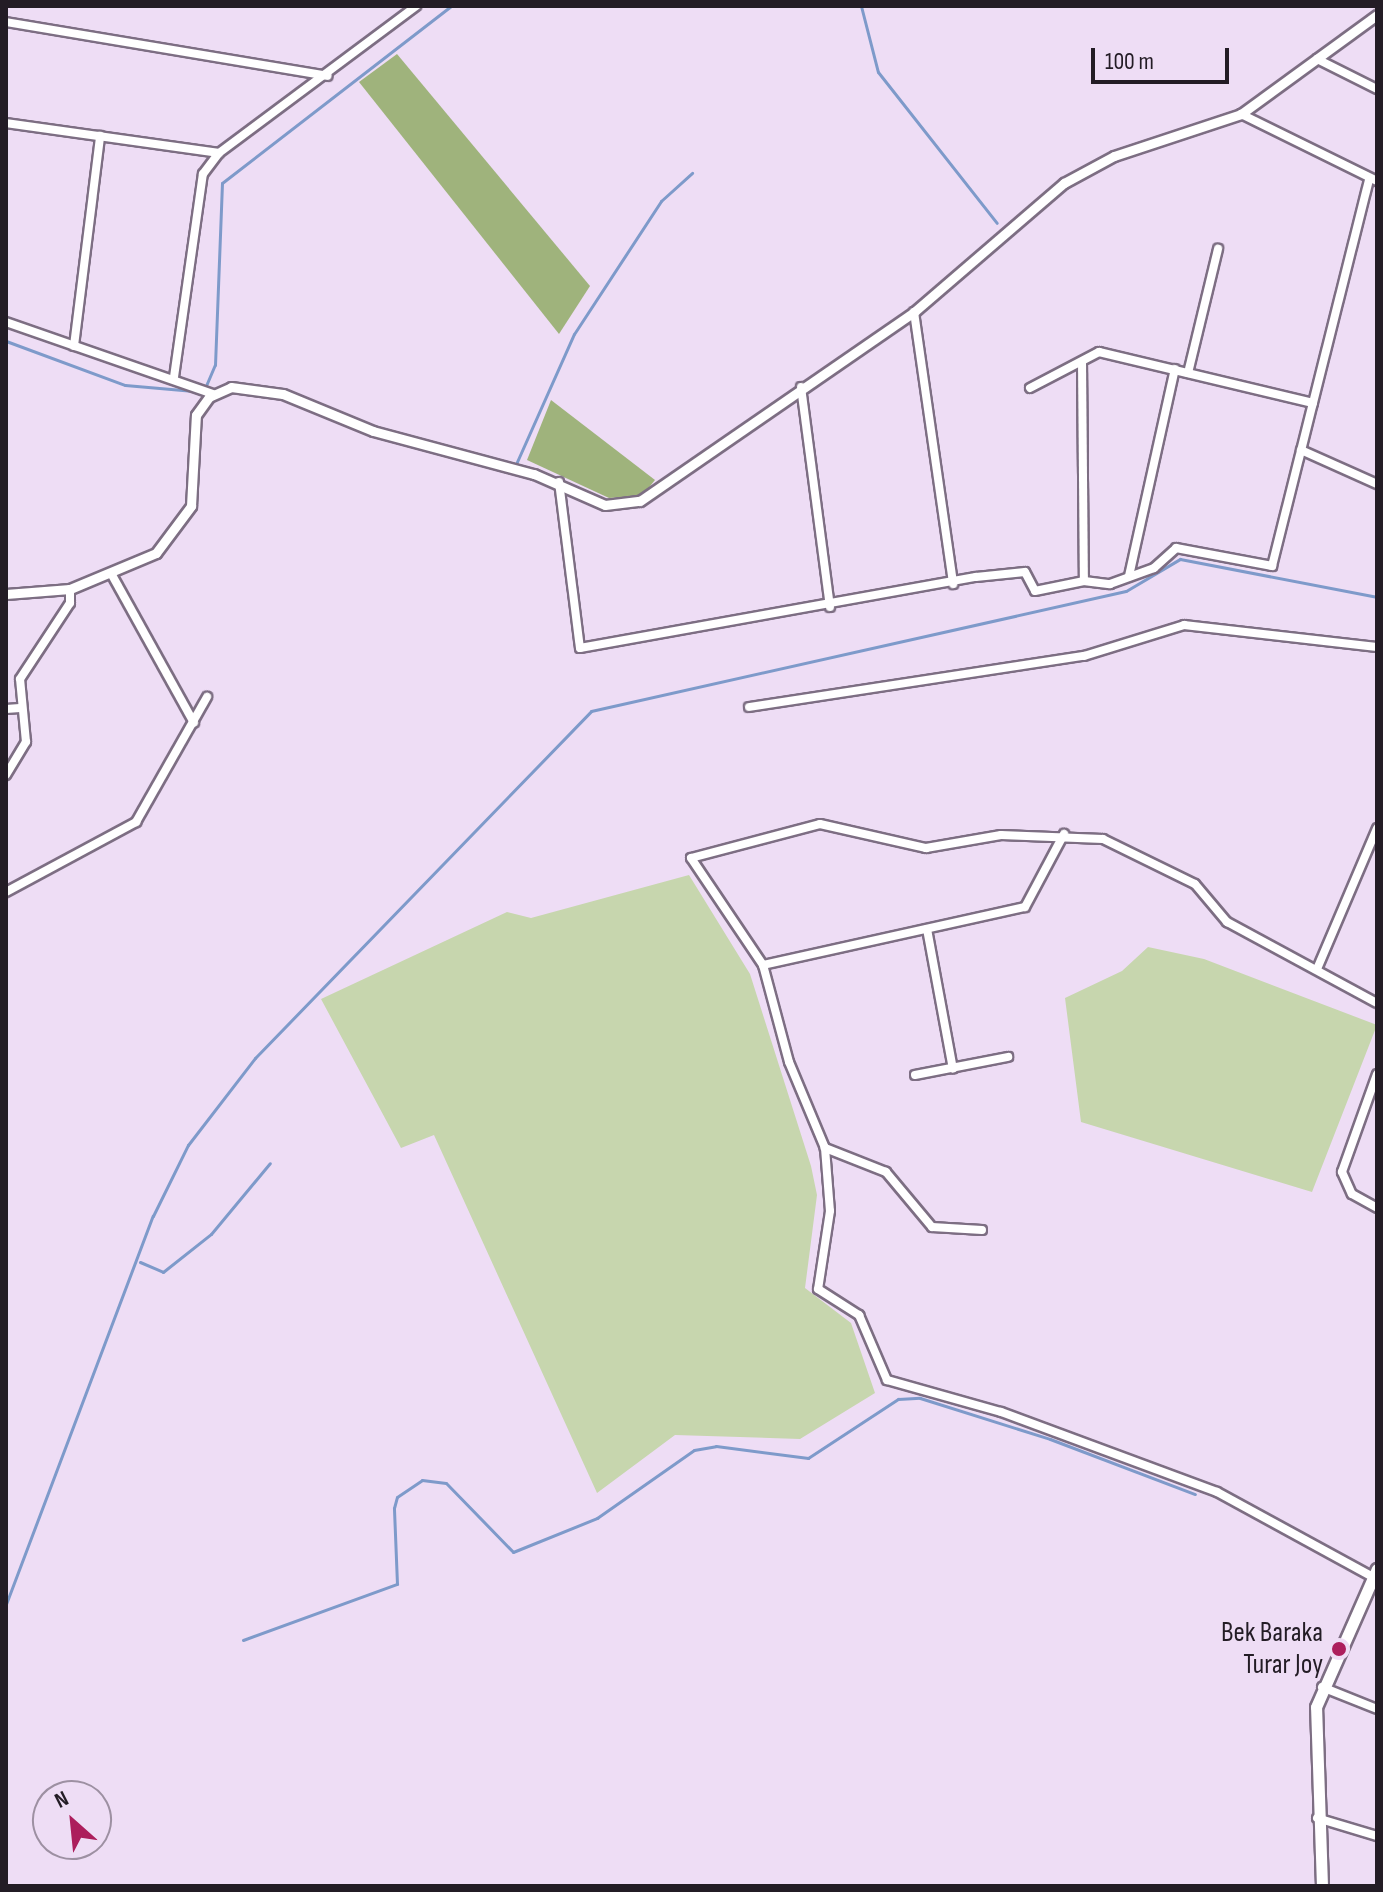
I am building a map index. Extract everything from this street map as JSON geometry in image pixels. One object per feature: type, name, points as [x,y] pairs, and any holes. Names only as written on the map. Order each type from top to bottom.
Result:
[{"type":"main road","points":[[1322,1886],[1313,1746],[1321,1687],[1375,1573]]},
{"type":"street","points":[[174,377],[203,174],[219,153],[327,76],[416,6]]},
{"type":"street","points":[[6,322],[209,389],[235,386],[283,394],[373,431],[559,482],[605,505],[640,501],[801,387],[914,312],[1080,173],[1241,114],[1377,15]]},
{"type":"street","points":[[6,22],[327,76]]},
{"type":"street","points":[[1317,59],[1377,89]]},
{"type":"street","points":[[559,482],[580,648],[1025,572],[1035,591],[1084,581],[1110,584],[1154,568],[1176,548],[1272,566],[1373,180],[1241,114]]},
{"type":"street","points":[[6,123],[219,153]]},
{"type":"street","points":[[74,346],[100,136]]},
{"type":"street","points":[[1188,373],[1218,249]]},
{"type":"street","points":[[914,312],[953,584]]},
{"type":"street","points":[[1030,388],[1099,352],[1313,403]]},
{"type":"street","points":[[1082,362],[1084,581]]},
{"type":"street","points":[[1129,576],[1175,369]]},
{"type":"street","points":[[801,387],[830,607]]},
{"type":"street","points":[[6,594],[70,589],[150,559],[188,514],[194,421],[209,389]]},
{"type":"street","points":[[1301,450],[1377,484]]},
{"type":"street","points":[[112,575],[194,723]]},
{"type":"street","points":[[6,775],[26,742],[20,708],[20,679],[70,603],[70,589]]},
{"type":"street","points":[[749,707],[1084,656],[1184,625],[1377,647]]},
{"type":"street","points":[[6,892],[136,822],[207,697]]},
{"type":"street","points":[[6,709],[20,708]]},
{"type":"street","points":[[1375,1573],[1217,1492],[1001,1412],[887,1380],[859,1315],[818,1289],[830,1211],[825,1148],[789,1062],[763,965],[691,858],[820,824],[926,848],[1064,834],[1117,844],[1195,884],[1227,922],[1377,1003]]},
{"type":"street","points":[[1317,969],[1377,828]]},
{"type":"street","points":[[763,965],[1025,907],[1064,834]]},
{"type":"street","points":[[927,929],[953,1069]]},
{"type":"street","points":[[915,1075],[1008,1057]]},
{"type":"street","points":[[1377,1074],[1342,1172],[1352,1194],[1377,1208]]},
{"type":"street","points":[[825,1148],[886,1172],[932,1227],[982,1230]]},
{"type":"street","points":[[1321,1687],[1377,1709]]},
{"type":"street","points":[[1316,1818],[1377,1836]]},
{"type":"green space","points":[[397,54],[590,286],[559,334],[359,82]]},
{"type":"green space","points":[[551,400],[655,480],[642,496],[609,498],[527,460]]},
{"type":"green space","points":[[689,875],[750,974],[811,1166],[817,1195],[805,1288],[851,1323],[875,1393],[800,1439],[675,1435],[597,1493],[434,1135],[401,1148],[321,999],[507,912],[531,918]]},
{"type":"green space","points":[[1148,947],[1204,959],[1377,1025],[1312,1192],[1081,1122],[1065,998],[1122,971]]},
{"type":"waterway","points":[[205,388],[215,365],[222,183],[451,6]]},
{"type":"waterway","points":[[861,6],[878,72],[997,223]]},
{"type":"waterway","points":[[516,464],[574,334],[661,201],[692,173]]},
{"type":"waterway","points":[[6,341],[125,385],[194,391]]},
{"type":"waterway","points":[[6,1604],[153,1216],[188,1145],[255,1058],[591,711],[1126,591],[1180,559],[1377,597]]},
{"type":"waterway","points":[[140,1262],[163,1272],[211,1234],[270,1163]]},
{"type":"waterway","points":[[243,1640],[397,1584],[394,1508],[397,1497],[422,1480],[446,1483],[513,1552],[597,1518],[694,1450],[716,1446],[808,1458],[898,1399],[920,1398],[1050,1439],[1195,1494]]},
{"type":"place","name":"Bek Baraka Turar Joy","points":[[1339,1649]]}]
